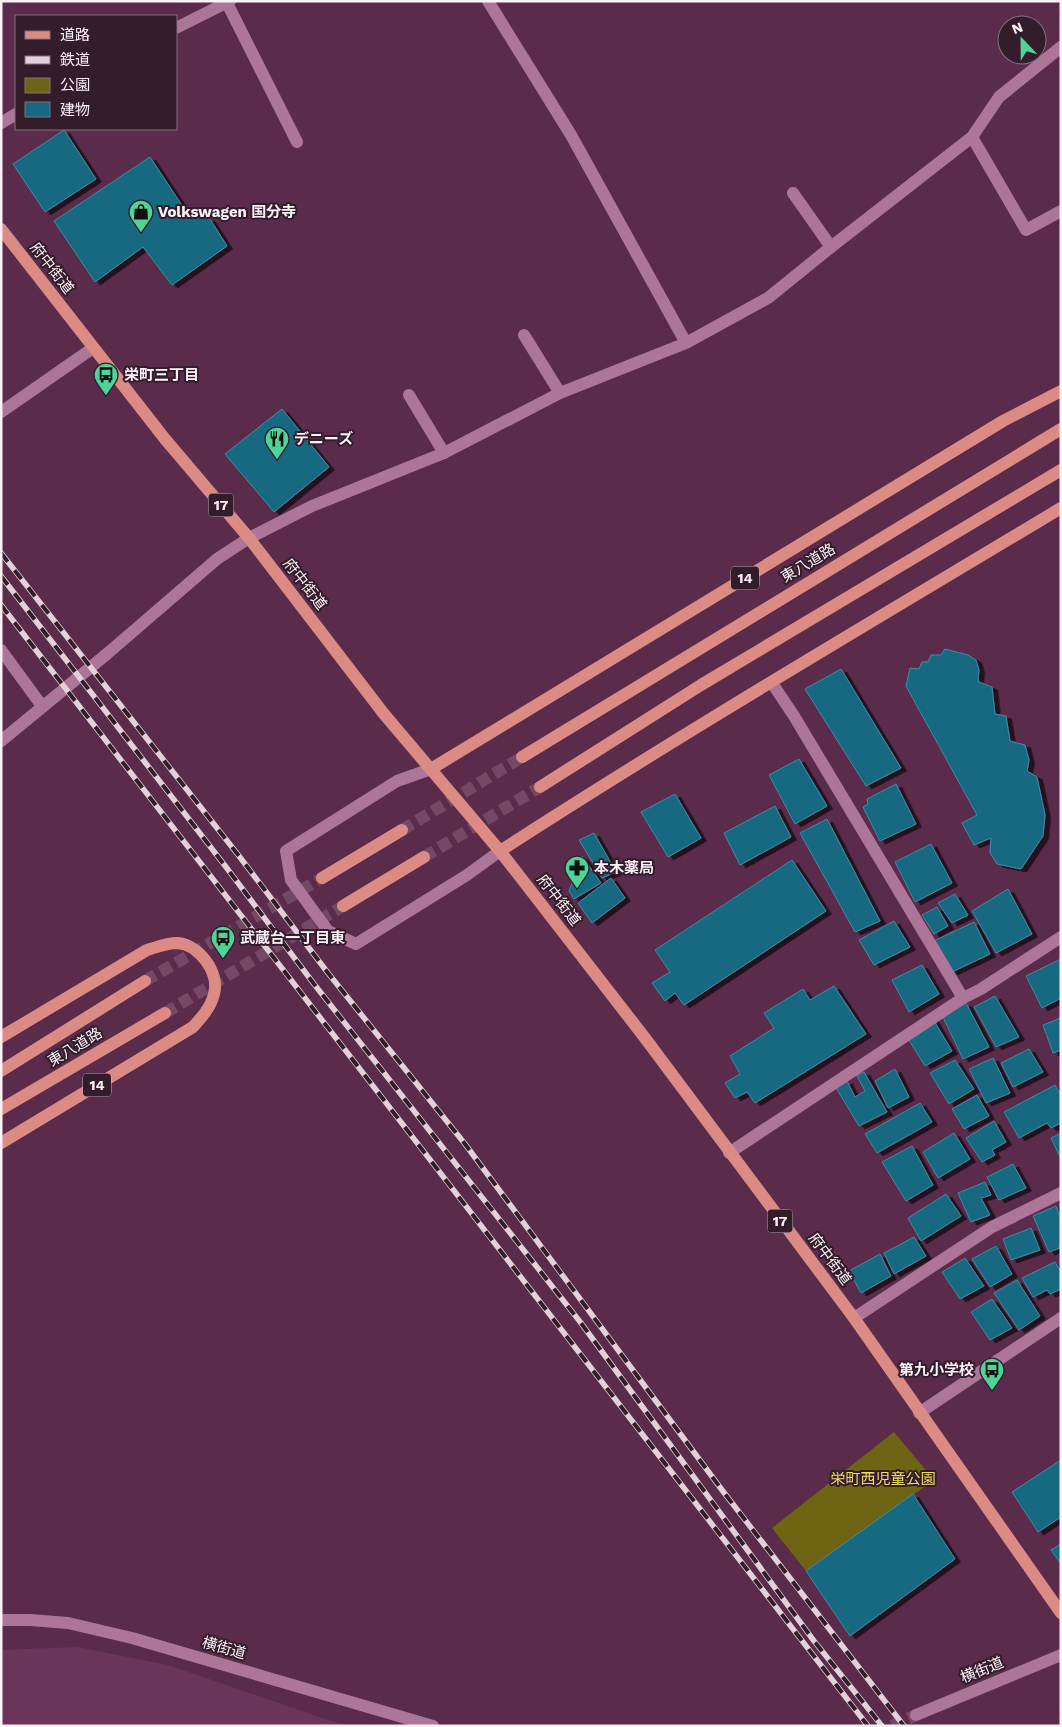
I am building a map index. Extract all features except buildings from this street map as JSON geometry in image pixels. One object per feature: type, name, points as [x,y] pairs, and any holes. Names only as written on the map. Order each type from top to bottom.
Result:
[{"type":"main road","name":"府中街道","points":[[1,229],[165,439],[249,538],[384,714],[500,851],[645,1038],[854,1318],[1061,1613]]},
{"type":"main road","name":"14","points":[[431,769],[1003,421],[1061,391]]},
{"type":"main road","name":"東八道路","points":[[522,757],[1061,429]]},
{"type":"main road","points":[[540,787],[701,685],[1061,470]]},
{"type":"main road","points":[[500,851],[772,682],[1061,508]]},
{"type":"main road","points":[[322,878],[402,830]]},
{"type":"main road","points":[[343,906],[424,857]]},
{"type":"main road","name":"14","points":[[1,1036],[147,950],[165,944],[178,943],[188,946],[207,963],[214,976],[215,992],[212,1001],[193,1027],[1,1143]]},
{"type":"main road","name":"東八道路","points":[[1,1071],[145,981]]},
{"type":"main road","name":"東八道路","points":[[1,1110],[165,1013]]},
{"type":"street","points":[[488,1],[570,135],[686,343]]},
{"type":"street","points":[[178,27],[228,2],[297,142]]},
{"type":"street","points":[[1,741],[108,653],[217,558],[249,538],[312,506],[444,453],[560,393],[686,343],[768,298],[972,137],[999,98],[1061,47]]},
{"type":"street","points":[[1,122],[15,115]]},
{"type":"street","points":[[972,137],[1026,230],[1061,210]]},
{"type":"street","points":[[793,193],[831,247]]},
{"type":"street","points":[[524,335],[560,393]]},
{"type":"street","points":[[1,412],[93,348]]},
{"type":"street","points":[[409,394],[444,453]]},
{"type":"street","points":[[1,650],[42,706]]},
{"type":"street","points":[[772,682],[963,998]]},
{"type":"street","points":[[431,769],[397,781],[286,851],[291,880],[328,931],[356,944],[466,875],[500,851]]},
{"type":"street","points":[[729,1152],[963,998],[981,989],[1061,937]]},
{"type":"street","points":[[854,1318],[992,1227],[1061,1193]]},
{"type":"street","points":[[919,1413],[1061,1318]]},
{"type":"street","name":"横街道","points":[[1,1620],[68,1623],[132,1638],[434,1726]]},
{"type":"street","name":"横街道","points":[[916,1715],[1061,1655]]},
{"type":"shaded area","points":[[77,1647],[168,1665],[346,1726],[1,1726],[1,1650]]},
{"type":"green space","name":"栄町西児童公園","points":[[894,1432],[934,1480],[806,1571],[772,1528]]},
{"type":"tunnel","points":[[402,830],[522,757]]},
{"type":"tunnel","points":[[424,857],[540,787]]},
{"type":"tunnel","points":[[145,981],[322,878]]},
{"type":"tunnel","points":[[165,1013],[343,906]]},
{"type":"tunnel","points":[[892,1726],[916,1715]]},
{"type":"railway","points":[[1,553],[239,856],[328,973],[465,1144],[722,1490],[904,1726]]},
{"type":"railway","points":[[1,576],[314,984],[581,1323],[814,1641],[882,1726]]},
{"type":"railway","points":[[1,605],[868,1726]]},
{"type":"place","name":"Volkswagen 国分寺","points":[[141,233]]},
{"type":"place","name":"栄町三丁目","points":[[106,396]]},
{"type":"place","name":"デニーズ","points":[[277,460]]},
{"type":"place","name":"本木薬局","points":[[577,889]]},
{"type":"place","name":"武蔵台一丁目東","points":[[223,959]]},
{"type":"place","name":"第九小学校","points":[[992,1391]]}]
